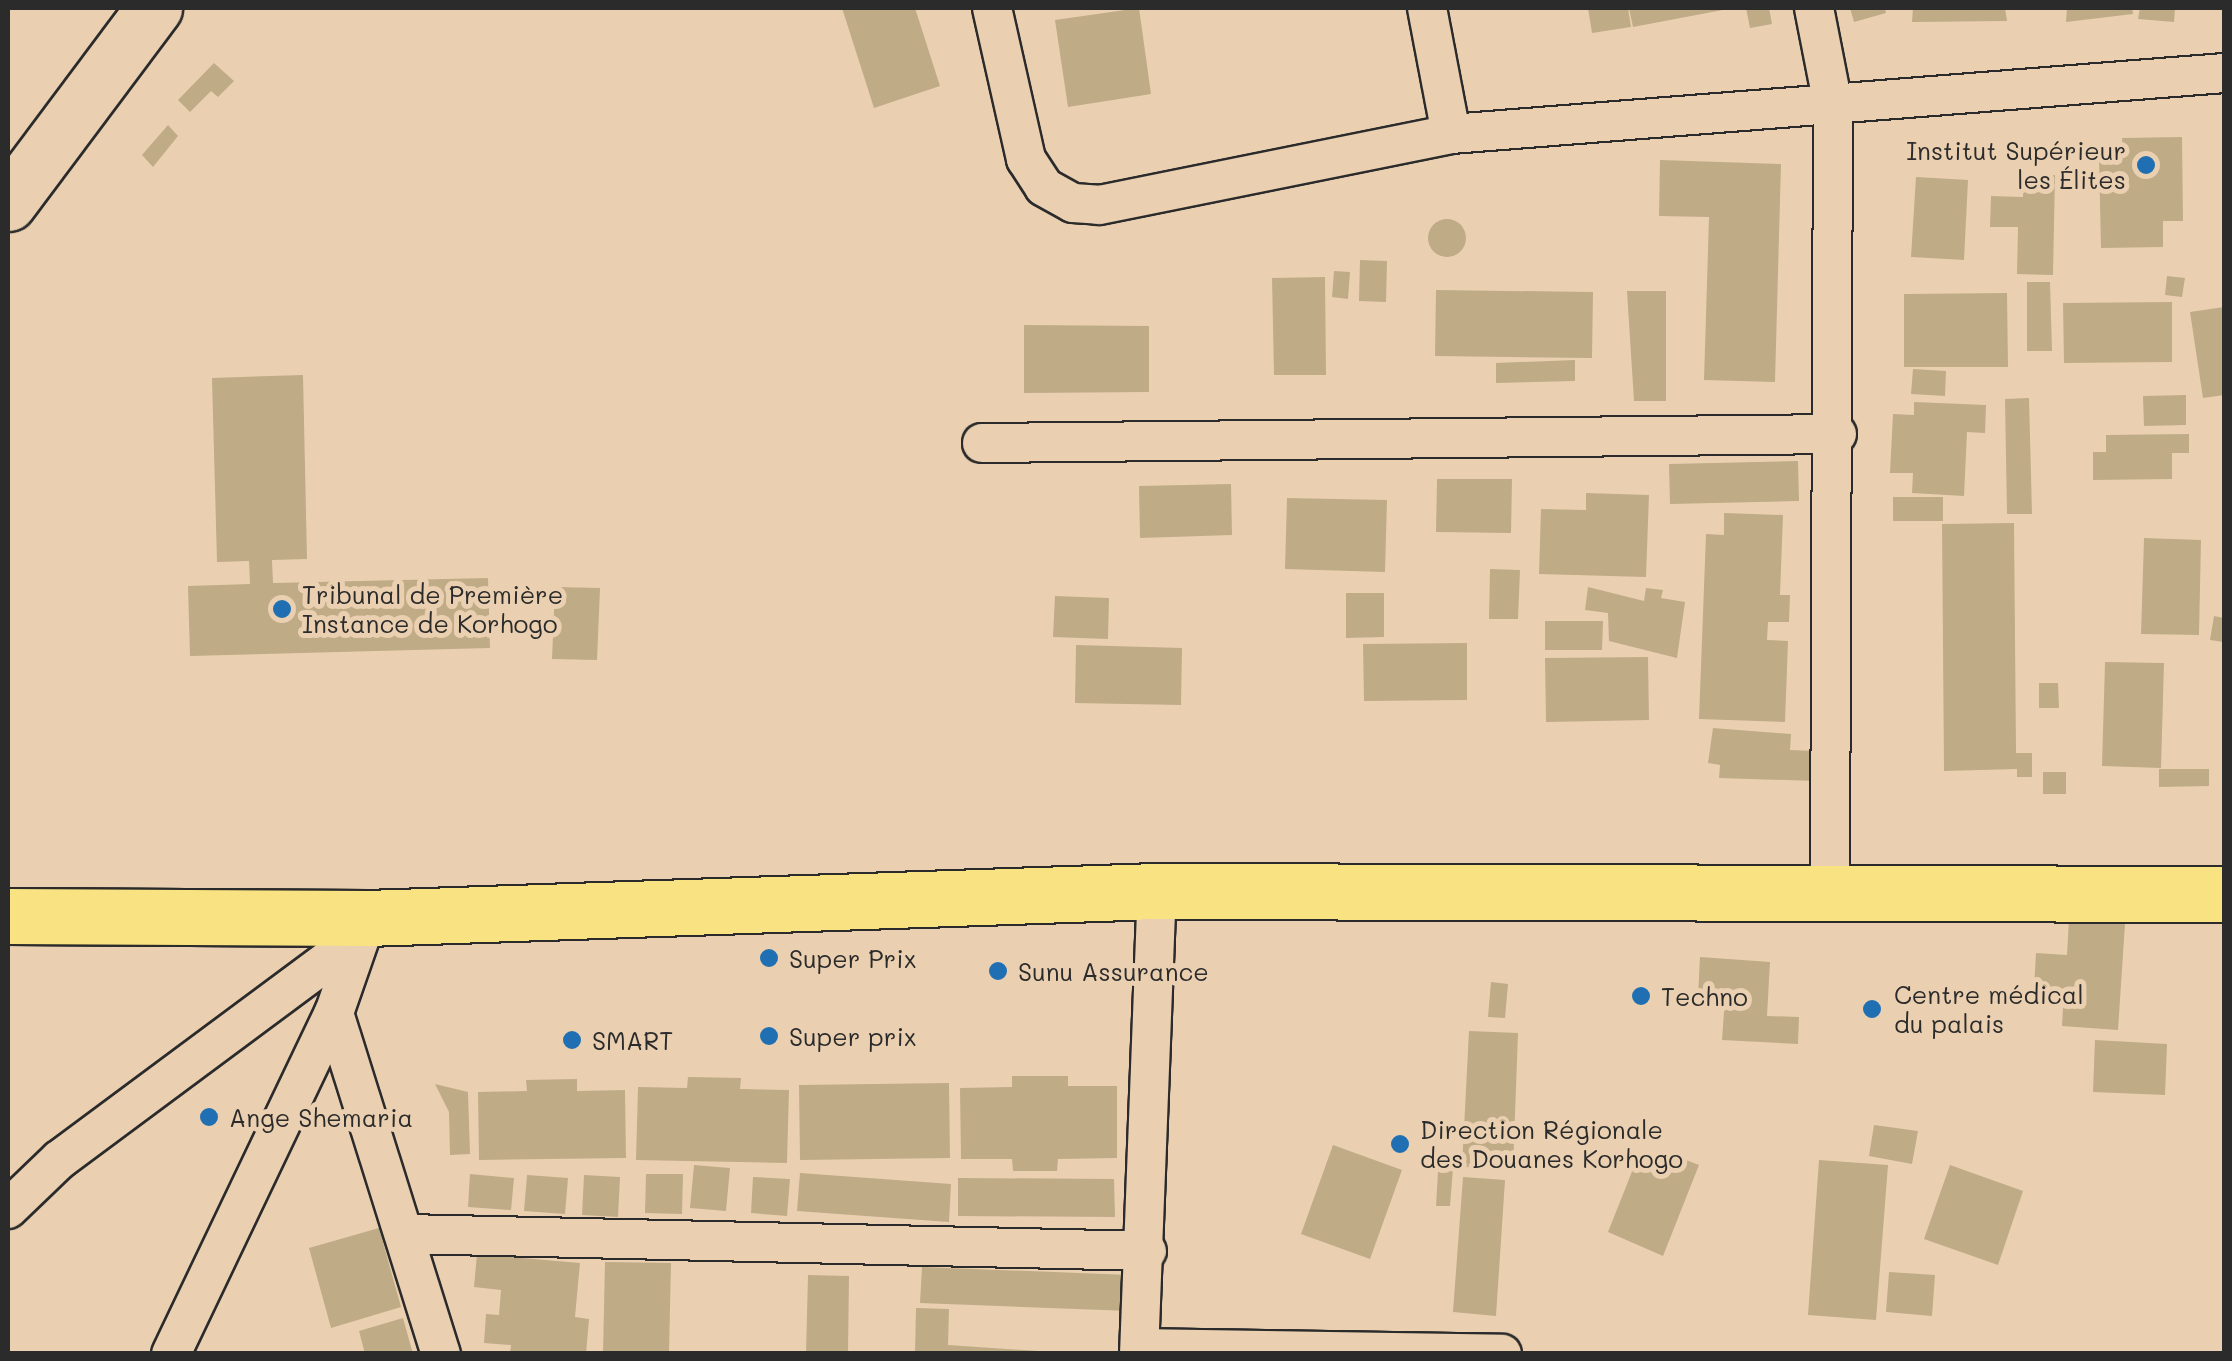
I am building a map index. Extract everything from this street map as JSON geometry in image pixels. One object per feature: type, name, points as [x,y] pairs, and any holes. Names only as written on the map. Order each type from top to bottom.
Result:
[{"type":"main road","points":[[8,203],[154,8]]},
{"type":"main road","points":[[8,916],[363,928],[1158,890],[1830,896],[2224,894]]},
{"type":"street","points":[[992,8],[1026,159],[1044,188],[1073,203],[1099,205],[1451,134],[2224,74]]},
{"type":"street","points":[[1427,8],[1451,134]]},
{"type":"street","points":[[1814,8],[1833,105],[1837,434],[1830,896]]},
{"type":"street","points":[[982,443],[1837,434]]},
{"type":"street","points":[[1158,890],[1148,1251],[1140,1351],[1502,1354]]},
{"type":"street","points":[[170,1354],[334,1013],[363,928]]},
{"type":"street","points":[[8,1209],[59,1160],[363,928]]},
{"type":"street","points":[[334,1013],[441,1354]]},
{"type":"street","points":[[406,1234],[1148,1251]]},
{"type":"building","points":[[842,8],[915,8],[940,86],[874,108]]},
{"type":"building","points":[[1139,8],[1151,94],[1068,107],[1055,20]]},
{"type":"building","points":[[1588,8],[1628,8],[1631,27],[1592,33]]},
{"type":"building","points":[[1629,8],[1728,8],[1728,9],[1633,27]]},
{"type":"building","points":[[1746,8],[1769,8],[1772,24],[1750,28]]},
{"type":"building","points":[[1850,8],[1885,8],[1886,13],[1854,22]]},
{"type":"building","points":[[1913,8],[2005,8],[2007,21],[1912,22]]},
{"type":"building","points":[[2067,8],[2132,8],[2133,14],[2066,22]]},
{"type":"building","points":[[2140,8],[2175,8],[2174,22],[2138,19]]},
{"type":"building","points":[[214,63],[234,81],[218,97],[211,91],[190,112],[178,100]]},
{"type":"building","points":[[168,125],[178,136],[153,167],[142,155]]},
{"type":"building","points":[[2182,137],[2183,221],[2163,221],[2163,247],[2101,248],[2099,158],[2123,158],[2122,138]]},
{"type":"building","points":[[1660,160],[1781,164],[1775,382],[1704,380],[1709,217],[1659,216]]},
{"type":"building","points":[[2023,174],[2055,175],[2053,275],[2017,274],[2018,227],[1990,227],[1991,196],[2023,197]]},
{"type":"building","points":[[1916,177],[1968,180],[1964,260],[1911,257]]},
{"type":"building","points":[[1447,219],[1461,224],[1466,238],[1461,252],[1447,257],[1433,252],[1428,238],[1433,224]]},
{"type":"building","points":[[1360,260],[1387,261],[1386,302],[1359,301]]},
{"type":"building","points":[[1334,271],[1350,272],[1348,299],[1332,297]]},
{"type":"building","points":[[2167,276],[2185,278],[2182,297],[2165,295]]},
{"type":"building","points":[[1325,277],[1326,375],[1274,375],[1272,278]]},
{"type":"building","points":[[2027,282],[2050,282],[2052,351],[2027,351]]},
{"type":"building","points":[[1436,290],[1593,292],[1592,358],[1435,356]]},
{"type":"building","points":[[1627,291],[1666,291],[1666,401],[1634,401]]},
{"type":"building","points":[[2007,293],[2008,367],[1904,367],[1904,294]]},
{"type":"building","points":[[2172,302],[2172,362],[2064,363],[2063,303]]},
{"type":"building","points":[[2224,307],[2224,395],[2203,398],[2190,312]]},
{"type":"building","points":[[1024,325],[1149,326],[1149,392],[1024,393]]},
{"type":"building","points":[[1575,360],[1575,381],[1496,383],[1496,363]]},
{"type":"building","points":[[1913,369],[1946,371],[1945,396],[1911,394]]},
{"type":"building","points":[[303,375],[307,559],[272,560],[273,583],[488,578],[490,648],[190,656],[188,586],[250,584],[249,561],[217,562],[212,378]]},
{"type":"building","points":[[2186,395],[2186,425],[2144,426],[2143,396]]},
{"type":"building","points":[[2029,398],[2032,514],[2007,514],[2005,399]]},
{"type":"building","points":[[1914,402],[1986,405],[1985,433],[1967,432],[1964,496],[1912,493],[1913,473],[1890,473],[1893,414],[1914,415]]},
{"type":"building","points":[[2189,434],[2189,453],[2172,453],[2172,479],[2093,480],[2093,452],[2106,452],[2106,435]]},
{"type":"building","points":[[1798,461],[1799,501],[1670,504],[1669,464]]},
{"type":"building","points":[[1437,479],[1512,479],[1511,533],[1436,532]]},
{"type":"building","points":[[1231,484],[1232,535],[1140,538],[1139,486]]},
{"type":"building","points":[[1586,493],[1649,495],[1646,577],[1539,574],[1541,509],[1586,510]]},
{"type":"building","points":[[1893,497],[1943,497],[1943,521],[1893,521]]},
{"type":"building","points":[[1287,498],[1387,500],[1385,572],[1285,569]]},
{"type":"building","points":[[1724,513],[1783,515],[1780,595],[1790,595],[1789,622],[1768,622],[1767,640],[1788,641],[1785,722],[1699,719],[1706,534],[1724,535]]},
{"type":"building","points":[[2014,523],[2016,753],[2032,753],[2032,777],[2017,777],[2017,769],[1944,771],[1942,524]]},
{"type":"building","points":[[2144,538],[2201,540],[2199,635],[2141,634]]},
{"type":"building","points":[[1490,569],[1520,570],[1518,619],[1489,619]]},
{"type":"building","points":[[555,587],[600,588],[597,660],[552,659]]},
{"type":"building","points":[[1588,587],[1644,601],[1646,588],[1663,590],[1661,598],[1685,602],[1677,658],[1609,641],[1608,613],[1585,610]]},
{"type":"building","points":[[1346,593],[1384,593],[1384,637],[1346,638]]},
{"type":"building","points":[[1055,596],[1109,598],[1108,639],[1053,637]]},
{"type":"building","points":[[2214,616],[2224,618],[2224,642],[2210,640]]},
{"type":"building","points":[[1545,621],[1603,621],[1602,650],[1545,650]]},
{"type":"building","points":[[1467,643],[1467,700],[1364,701],[1363,644]]},
{"type":"building","points":[[1076,645],[1182,648],[1181,705],[1075,703]]},
{"type":"building","points":[[1648,657],[1649,720],[1546,722],[1545,658]]},
{"type":"building","points":[[2105,662],[2164,663],[2161,768],[2102,766]]},
{"type":"building","points":[[2039,683],[2058,683],[2059,708],[2039,708]]},
{"type":"building","points":[[1713,728],[1791,734],[1790,750],[1816,751],[1816,781],[1719,778],[1720,765],[1708,763]]},
{"type":"building","points":[[2159,769],[2209,769],[2209,786],[2159,787]]},
{"type":"building","points":[[2043,772],[2066,772],[2066,794],[2043,794]]},
{"type":"building","points":[[2069,920],[2125,924],[2118,1030],[2062,1026],[2064,990],[2034,988],[2036,953],[2067,955]]},
{"type":"building","points":[[1700,957],[1770,962],[1767,1016],[1799,1017],[1798,1044],[1722,1040],[1725,998],[1698,997]]},
{"type":"building","points":[[1491,982],[1508,984],[1505,1018],[1488,1017]]},
{"type":"building","points":[[1469,1031],[1518,1033],[1513,1169],[1462,1167]]},
{"type":"building","points":[[2095,1040],[2167,1044],[2165,1095],[2093,1092]]},
{"type":"building","points":[[1012,1076],[1068,1076],[1068,1086],[1117,1086],[1117,1158],[1058,1159],[1057,1171],[1013,1171],[1012,1159],[961,1159],[960,1088],[1012,1087]]},
{"type":"building","points":[[688,1077],[741,1078],[740,1089],[789,1090],[787,1163],[636,1160],[638,1087],[687,1088]]},
{"type":"building","points":[[577,1079],[577,1091],[625,1090],[626,1158],[479,1160],[478,1092],[527,1091],[526,1080]]},
{"type":"building","points":[[949,1083],[950,1158],[800,1160],[799,1085]]},
{"type":"building","points":[[435,1084],[468,1092],[470,1154],[450,1155],[449,1112]]},
{"type":"building","points":[[1874,1125],[1918,1131],[1912,1164],[1869,1156]]},
{"type":"building","points":[[1333,1145],[1402,1170],[1370,1259],[1301,1234]]},
{"type":"building","points":[[1663,1151],[1699,1165],[1663,1256],[1608,1232],[1635,1164],[1654,1172]]},
{"type":"building","points":[[1439,1155],[1454,1156],[1450,1206],[1436,1206]]},
{"type":"building","points":[[1819,1160],[1888,1165],[1876,1320],[1808,1315]]},
{"type":"building","points":[[694,1165],[730,1168],[726,1211],[690,1208]]},
{"type":"building","points":[[1950,1165],[2023,1191],[1998,1265],[1924,1239]]},
{"type":"building","points":[[800,1173],[951,1184],[949,1222],[797,1211]]},
{"type":"building","points":[[470,1174],[514,1178],[511,1210],[468,1207]]},
{"type":"building","points":[[646,1174],[683,1174],[682,1214],[645,1213]]},
{"type":"building","points":[[527,1175],[568,1178],[565,1214],[524,1211]]},
{"type":"building","points":[[584,1175],[620,1177],[618,1217],[582,1215]]},
{"type":"building","points":[[753,1177],[790,1179],[787,1216],[751,1213]]},
{"type":"building","points":[[1463,1177],[1505,1180],[1496,1316],[1453,1312]]},
{"type":"building","points":[[958,1178],[1114,1179],[1115,1217],[958,1216]]},
{"type":"building","points":[[379,1228],[401,1307],[331,1328],[309,1248]]},
{"type":"building","points":[[477,1254],[580,1263],[575,1317],[589,1319],[586,1354],[510,1354],[511,1345],[484,1343],[486,1314],[499,1315],[501,1290],[474,1287]]},
{"type":"building","points":[[605,1262],[671,1263],[669,1354],[603,1354]]},
{"type":"building","points":[[922,1267],[1130,1275],[1129,1311],[920,1303]]},
{"type":"building","points":[[1889,1272],[1935,1275],[1932,1316],[1886,1312]]},
{"type":"building","points":[[808,1275],[849,1276],[848,1354],[806,1354]]},
{"type":"building","points":[[916,1308],[949,1309],[948,1345],[1084,1354],[915,1354]]},
{"type":"building","points":[[403,1318],[413,1354],[365,1354],[359,1331]]},
{"type":"place","name":"Institut Supérieur les Élites","points":[[2146,165]]},
{"type":"place","name":"Tribunal de Première Instance de Korhogo","points":[[282,609]]},
{"type":"place","name":"Super Prix","points":[[769,958]]},
{"type":"place","name":"Sunu Assurance","points":[[998,971]]},
{"type":"place","name":"Techno","points":[[1641,996]]},
{"type":"place","name":"Centre médical du palais","points":[[1872,1009]]},
{"type":"place","name":"Super prix","points":[[769,1036]]},
{"type":"place","name":"SMART","points":[[572,1040]]},
{"type":"place","name":"Ange Shemaria","points":[[209,1117]]},
{"type":"place","name":"Direction Régionale des Douanes Korhogo","points":[[1400,1144]]}]
